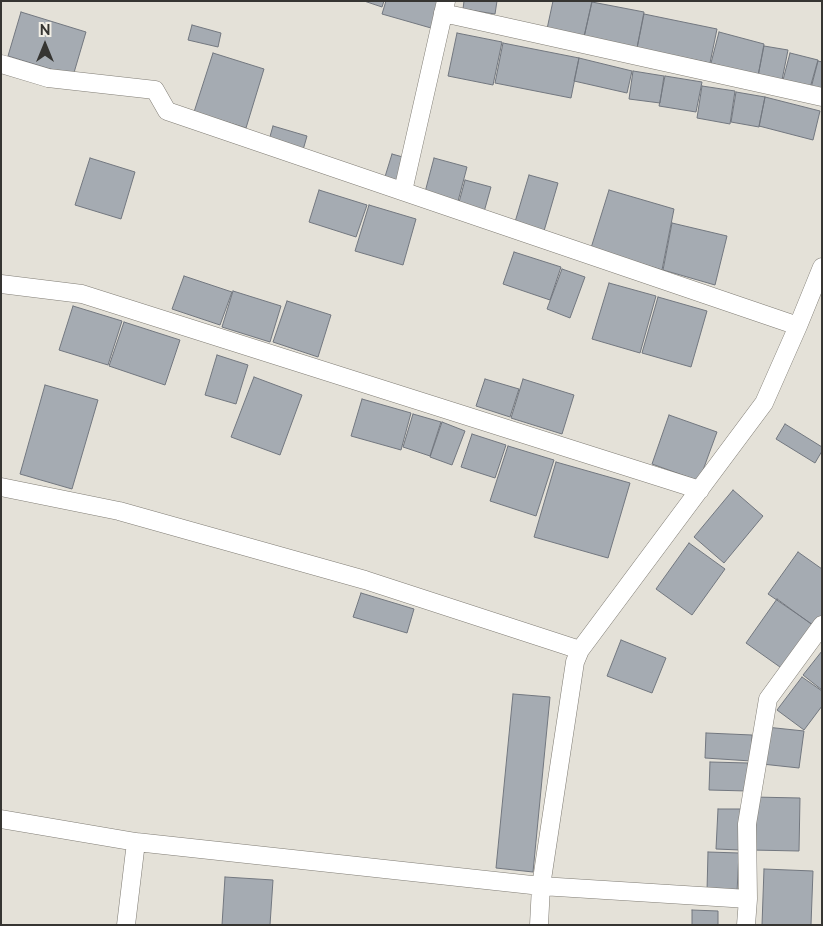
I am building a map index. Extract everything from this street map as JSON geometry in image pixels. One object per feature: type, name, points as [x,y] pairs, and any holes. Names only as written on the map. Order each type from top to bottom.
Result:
[{"type":"street","points":[[403,191],[445,7],[822,97]]},
{"type":"street","points":[[1,64],[48,78],[155,90],[167,111],[798,326]]},
{"type":"street","points":[[539,925],[541,886],[575,662],[580,650],[764,403],[822,267]]},
{"type":"street","points":[[1,284],[82,294],[700,490]]},
{"type":"street","points":[[1,487],[119,511],[365,580],[580,650]]},
{"type":"street","points":[[746,925],[748,899],[747,824],[768,698],[822,624]]},
{"type":"street","points":[[1,819],[136,842],[541,886],[748,899]]},
{"type":"street","points":[[126,925],[136,842]]},
{"type":"building","points":[[364,1],[384,1],[382,7]]},
{"type":"building","points":[[386,1],[439,1],[431,28],[382,14]]},
{"type":"building","points":[[464,1],[497,1],[495,14],[463,9]]},
{"type":"building","points":[[553,1],[592,1],[584,37],[547,29]]},
{"type":"building","points":[[592,2],[644,12],[637,48],[584,37]]},
{"type":"building","points":[[21,12],[86,32],[73,76],[8,56]]},
{"type":"building","points":[[644,14],[717,29],[710,63],[637,48]]},
{"type":"building","points":[[192,25],[221,33],[218,47],[188,40]]},
{"type":"building","points":[[719,32],[764,44],[758,76],[711,63]]},
{"type":"building","points":[[457,33],[502,42],[493,85],[448,76]]},
{"type":"building","points":[[503,43],[579,58],[571,98],[495,83]]},
{"type":"building","points":[[764,46],[788,50],[782,80],[758,76]]},
{"type":"building","points":[[213,53],[264,69],[246,128],[194,112]]},
{"type":"building","points":[[790,53],[818,60],[810,88],[783,80]]},
{"type":"building","points":[[579,58],[632,71],[627,93],[574,81]]},
{"type":"building","points":[[818,61],[822,62],[822,91],[811,88]]},
{"type":"building","points":[[633,71],[664,76],[660,103],[629,99]]},
{"type":"building","points":[[665,76],[702,82],[696,112],[659,106]]},
{"type":"building","points":[[702,86],[735,91],[730,124],[697,118]]},
{"type":"building","points":[[736,92],[765,97],[759,127],[731,122]]},
{"type":"building","points":[[765,97],[820,111],[813,140],[759,126]]},
{"type":"building","points":[[273,126],[307,136],[303,150],[269,140]]},
{"type":"building","points":[[392,154],[410,159],[401,185],[384,180]]},
{"type":"building","points":[[90,158],[135,172],[121,219],[75,205]]},
{"type":"building","points":[[434,158],[467,167],[457,205],[424,196]]},
{"type":"building","points":[[529,175],[558,183],[544,231],[515,222]]},
{"type":"building","points":[[465,180],[491,187],[484,212],[458,206]]},
{"type":"building","points":[[319,190],[367,205],[356,237],[309,222]]},
{"type":"building","points":[[609,190],[674,209],[662,270],[591,248]]},
{"type":"building","points":[[369,205],[416,219],[403,265],[355,251]]},
{"type":"building","points":[[672,223],[727,236],[715,285],[663,270]]},
{"type":"building","points":[[514,252],[561,267],[550,300],[503,284]]},
{"type":"building","points":[[562,269],[585,277],[570,318],[547,309]]},
{"type":"building","points":[[184,276],[232,292],[220,325],[172,309]]},
{"type":"building","points":[[609,283],[656,296],[640,353],[592,339]]},
{"type":"building","points":[[233,291],[281,306],[270,342],[222,327]]},
{"type":"building","points":[[658,297],[707,311],[691,367],[642,353]]},
{"type":"building","points":[[287,301],[331,315],[318,357],[273,342]]},
{"type":"building","points":[[73,306],[122,321],[108,365],[59,350]]},
{"type":"building","points":[[124,322],[180,340],[165,385],[109,366]]},
{"type":"building","points":[[217,355],[248,365],[236,404],[205,395]]},
{"type":"building","points":[[254,377],[302,395],[280,455],[231,437]]},
{"type":"building","points":[[485,379],[519,389],[510,417],[476,406]]},
{"type":"building","points":[[523,379],[574,395],[562,434],[511,418]]},
{"type":"building","points":[[45,385],[98,400],[72,489],[20,474]]},
{"type":"building","points":[[362,399],[411,413],[401,450],[351,436]]},
{"type":"building","points":[[413,414],[441,422],[430,456],[403,447]]},
{"type":"building","points":[[669,415],[717,432],[699,481],[652,464]]},
{"type":"building","points":[[442,422],[465,431],[452,465],[430,457]]},
{"type":"building","points":[[785,424],[822,447],[822,451],[815,463],[776,439]]},
{"type":"building","points":[[472,434],[506,445],[495,478],[461,467]]},
{"type":"building","points":[[508,446],[554,460],[536,516],[490,501]]},
{"type":"building","points":[[556,462],[630,483],[608,558],[534,537]]},
{"type":"building","points":[[733,490],[763,516],[724,563],[694,537]]},
{"type":"building","points":[[689,543],[725,569],[692,615],[656,589]]},
{"type":"building","points":[[798,552],[822,569],[822,624],[819,629],[768,594]]},
{"type":"building","points":[[361,593],[414,609],[407,633],[353,617]]},
{"type":"building","points":[[777,599],[818,629],[787,672],[746,643]]},
{"type":"building","points":[[621,640],[666,658],[652,693],[607,676]]},
{"type":"building","points":[[822,651],[822,690],[803,675]]},
{"type":"building","points":[[802,677],[822,691],[822,706],[804,730],[777,710]]},
{"type":"building","points":[[513,694],[550,697],[533,872],[496,868]]},
{"type":"building","points":[[766,727],[804,731],[799,768],[762,764]]},
{"type":"building","points":[[706,733],[752,735],[751,761],[705,758]]},
{"type":"building","points":[[710,762],[748,763],[747,791],[709,790]]},
{"type":"building","points":[[753,797],[800,798],[799,851],[751,850]]},
{"type":"building","points":[[718,809],[741,809],[740,850],[716,849]]},
{"type":"building","points":[[708,852],[739,853],[737,892],[707,891]]},
{"type":"building","points":[[764,869],[813,871],[811,925],[762,925]]},
{"type":"building","points":[[225,877],[273,880],[270,925],[222,925]]},
{"type":"building","points":[[692,910],[718,911],[718,925],[692,925]]}]
